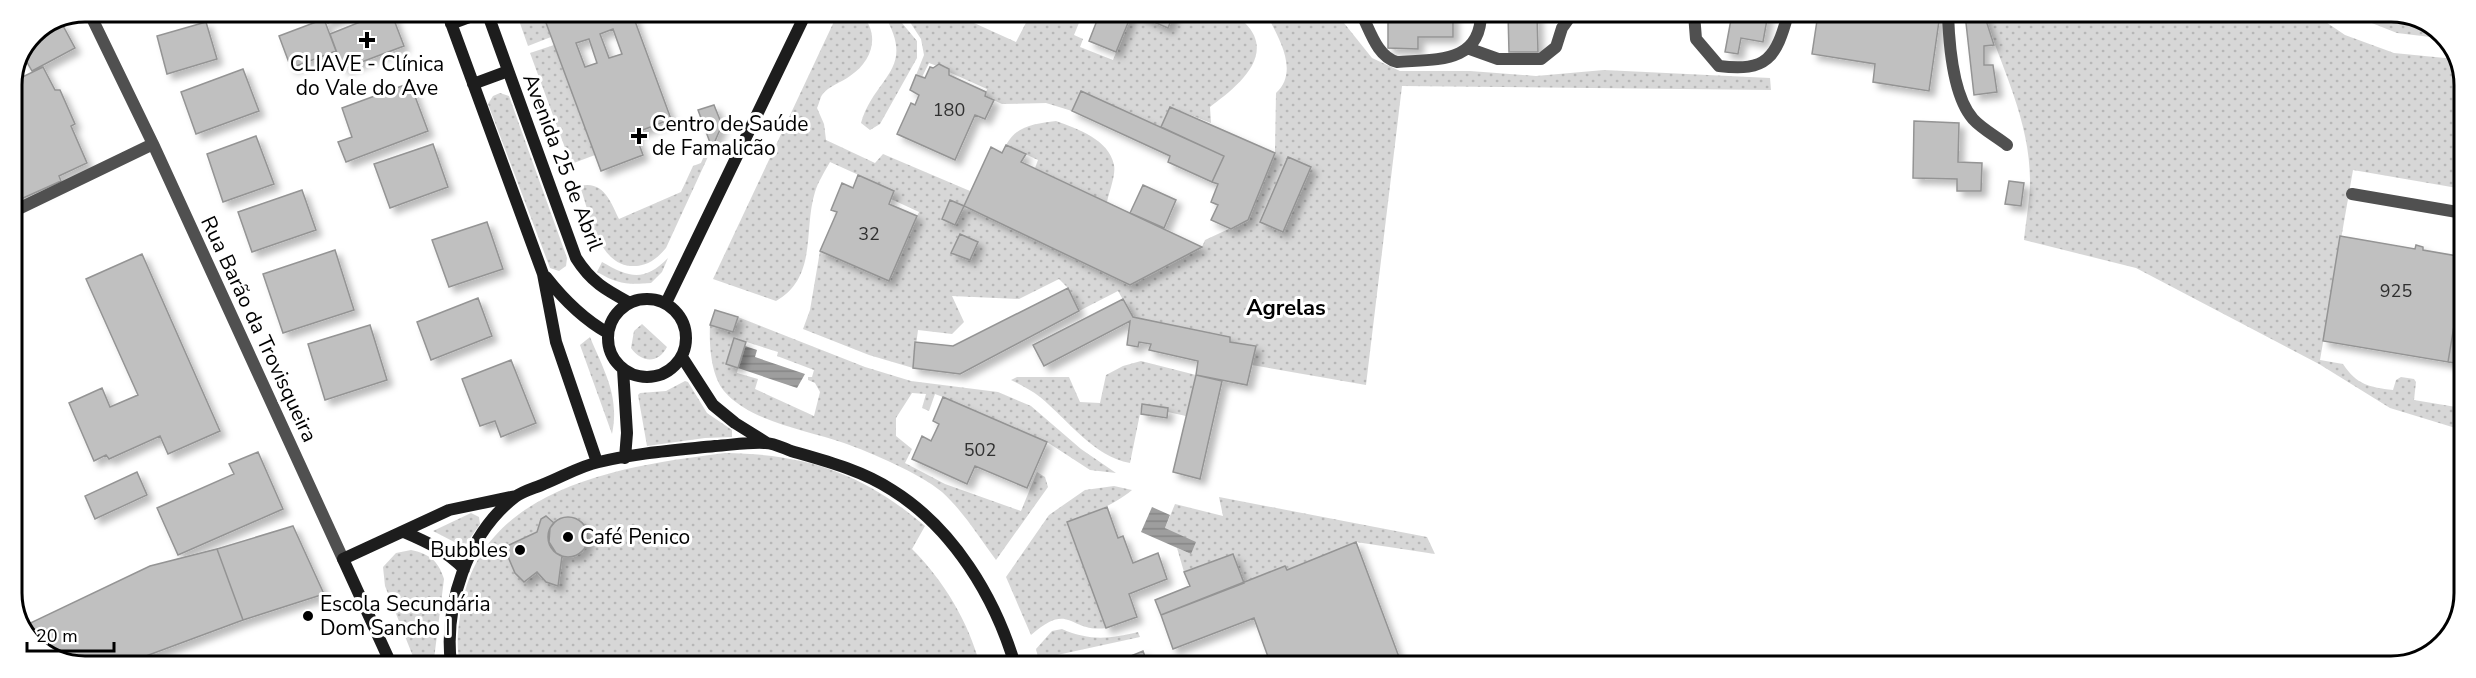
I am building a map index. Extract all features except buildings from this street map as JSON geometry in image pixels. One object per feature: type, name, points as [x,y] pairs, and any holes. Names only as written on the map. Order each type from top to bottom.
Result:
[{"type":"main road","points":[[450,22],[543,274],[556,342],[597,462]]},
{"type":"main road","name":"Avenida 25 de Abril","points":[[489,22],[576,258],[586,274],[610,292],[630,303]]},
{"type":"main road","points":[[666,303],[802,22]]},
{"type":"main road","points":[[473,84],[508,71]]},
{"type":"main road","points":[[543,274],[562,297],[591,323],[608,333]]},
{"type":"main road","points":[[642,299],[655,299],[666,303],[683,321],[687,333],[682,357],[674,368],[662,375],[649,378],[635,376],[623,369],[614,359],[609,347],[608,333],[612,321],[619,310],[642,299]]},
{"type":"main road","points":[[682,357],[713,405],[735,423],[767,443],[837,464],[872,479],[893,490],[923,513],[949,541],[981,586],[996,615],[1012,656]]},
{"type":"main road","points":[[623,369],[627,433],[625,458]]},
{"type":"main road","points":[[343,559],[449,510],[516,496],[597,462],[688,449],[767,443]]},
{"type":"main road","points":[[450,656],[451,618],[464,569],[482,536],[498,514],[516,496]]},
{"type":"main road","points":[[404,532],[432,544],[454,558],[464,569]]},
{"type":"main road","name":"Rua Barão da Trovisqueira","points":[[343,559],[387,656]]},
{"type":"street","name":"Rua Barão da Trovisqueira","points":[[93,22],[153,144],[343,559]]},
{"type":"street","points":[[1365,22],[1376,44],[1388,60],[1397,62],[1459,54],[1470,49],[1479,34],[1480,22]]},
{"type":"street","points":[[1470,49],[1498,59],[1541,59],[1556,47],[1566,22]]},
{"type":"street","points":[[1695,22],[1696,39],[1719,66],[1741,69],[1768,61],[1777,49],[1785,22]]},
{"type":"street","points":[[1948,22],[1956,85],[1972,119],[2007,145]]},
{"type":"street","points":[[22,207],[153,144]]},
{"type":"street","points":[[2352,194],[2453,211]]},
{"type":"shaded area","points":[[520,22],[546,22],[551,37],[528,46]]},
{"type":"shaded area","points":[[834,22],[868,22],[871,29],[872,46],[869,55],[858,70],[821,96],[817,108],[824,124],[826,140],[875,163],[883,154],[970,191],[964,206],[1130,285],[1202,247],[1205,240],[1248,220],[1275,153],[1276,93],[1286,75],[1287,64],[1281,43],[1270,22],[1343,22],[1372,58],[1400,71],[1470,71],[1536,76],[1604,70],[1770,78],[1771,90],[1402,86],[1366,385],[1252,365],[1256,346],[1230,342],[1230,337],[1133,317],[1118,291],[1079,311],[1068,288],[1059,279],[1019,299],[952,296],[964,322],[952,334],[918,330],[913,368],[869,355],[803,329],[810,310],[820,251],[889,281],[919,212],[891,199],[894,191],[830,162],[815,192],[804,266],[789,291],[776,301],[713,279]],"holes":[[[950,200],[963,206],[955,225],[942,218]],[[960,234],[977,242],[970,260],[951,253]]]},
{"type":"shaded area","points":[[888,22],[901,22],[917,41],[917,58],[880,124],[870,130],[861,123],[867,107],[895,60],[896,47],[893,32]]},
{"type":"shaded area","points":[[910,22],[972,22],[1016,42],[1026,22],[1079,22],[1074,35],[1083,39],[1080,47],[1113,60],[1128,22],[1154,22],[1168,28],[1170,22],[1244,22],[1254,35],[1257,48],[1249,71],[1230,91],[1210,107],[1211,123],[1170,107],[1161,127],[1081,91],[1072,111],[1046,103],[1002,104],[985,96],[987,89],[949,72],[945,66],[929,63],[922,77],[916,75],[924,55],[921,39]]},
{"type":"shaded area","points":[[1987,22],[2326,22],[2345,35],[2394,53],[2447,58],[2453,82],[2453,187],[2353,170],[2320,360],[2343,364],[2359,381],[2377,388],[2393,390],[2396,380],[2401,377],[2414,379],[2416,382],[2414,400],[2454,407],[2454,427],[2390,408],[2319,364],[2136,268],[2024,240],[2029,202],[2029,158],[2014,96]]},
{"type":"shaded area","points":[[2369,22],[2407,25],[2430,37],[2397,33]]},
{"type":"shaded area","points":[[554,45],[595,155],[571,164],[530,53]]},
{"type":"shaded area","points":[[500,93],[509,96],[567,258],[566,266],[559,271],[550,268],[488,104],[493,96]]},
{"type":"shaded area","points":[[1056,121],[1091,136],[1106,148],[1114,165],[1107,202],[1035,168],[1038,160],[1006,145],[1010,138],[1021,129]]},
{"type":"shaded area","points":[[710,142],[712,148],[666,248],[654,259],[641,265],[630,266],[619,263],[610,256],[596,235],[580,186],[595,186],[606,194],[619,219],[681,192],[693,166],[701,163]]},
{"type":"shaded area","points":[[668,258],[662,272],[651,283],[623,283],[597,272],[602,262],[621,272],[644,274],[652,271]]},
{"type":"shaded area","points":[[738,317],[865,367],[911,381],[998,392],[1031,406],[1081,449],[1116,473],[1090,470],[1047,442],[935,394],[929,411],[922,408],[926,394],[912,393],[896,418],[896,436],[912,449],[905,463],[945,484],[1021,511],[1037,472],[1045,477],[1048,487],[996,560],[950,499],[921,478],[855,447],[764,418],[735,402],[724,391],[716,377],[711,350],[710,325],[733,332]],"holes":[[[734,338],[778,352],[777,356],[814,370],[812,377],[808,377],[808,380],[815,383],[820,392],[814,416],[755,389],[758,379],[737,373],[738,368],[726,364]]]},
{"type":"shaded area","points":[[642,324],[667,347],[655,359],[640,357],[631,348],[634,331]]},
{"type":"shaded area","points":[[590,337],[612,396],[614,420],[612,434],[580,345]]},
{"type":"shaded area","points":[[745,346],[757,350],[755,357],[805,374],[797,388],[738,368]]},
{"type":"shaded area","points":[[1141,361],[1196,375],[1186,416],[1168,412],[1168,408],[1142,404],[1130,463],[1117,459],[1093,445],[1040,397],[1011,380],[1017,377],[1069,377],[1080,402],[1100,403],[1106,375],[1123,366]]},
{"type":"shaded area","points":[[685,381],[688,382],[707,413],[732,430],[732,437],[705,438],[647,446],[638,395],[666,391]]},
{"type":"shaded area","points":[[725,453],[782,457],[832,470],[879,492],[925,526],[912,549],[924,561],[954,602],[977,656],[459,656],[459,622],[464,596],[479,558],[502,528],[533,505],[569,487],[608,474]]},
{"type":"shaded area","points":[[1114,486],[1132,490],[1109,505],[1067,522],[1106,628],[1084,626],[1062,619],[1044,625],[1031,635],[1006,577],[1049,515],[1085,490]]},
{"type":"shaded area","points":[[1219,497],[1427,537],[1435,554],[1356,542],[1287,570],[1285,566],[1244,583],[1233,554],[1184,572],[1177,548],[1191,554],[1165,528],[1175,504],[1223,516]]},
{"type":"shaded area","points":[[1152,507],[1170,515],[1165,528],[1196,542],[1191,554],[1141,532]]},
{"type":"shaded area","points":[[471,513],[479,517],[480,524],[464,547],[433,531]]},
{"type":"shaded area","points":[[411,550],[423,554],[436,563],[444,579],[434,656],[413,656],[385,586],[383,567],[396,553]]},
{"type":"shaded area","points":[[1062,629],[1091,637],[1109,637],[1138,632],[1140,637],[1053,656],[1038,656],[1036,649],[1052,631]]},
{"type":"place","name":"CLIAVE - Clínica do Vale do Ave","points":[[367,40]]},
{"type":"place","name":"Centro de Saúde de Famalicão","points":[[639,136]]},
{"type":"place","name":"Café Penico","points":[[568,537]]},
{"type":"place","name":"Bubbles","points":[[520,550]]},
{"type":"place","name":"Escola Secundária Dom Sancho I","points":[[308,616]]},
{"type":"district","name":"Agrelas","points":[[1286,308]]}]
